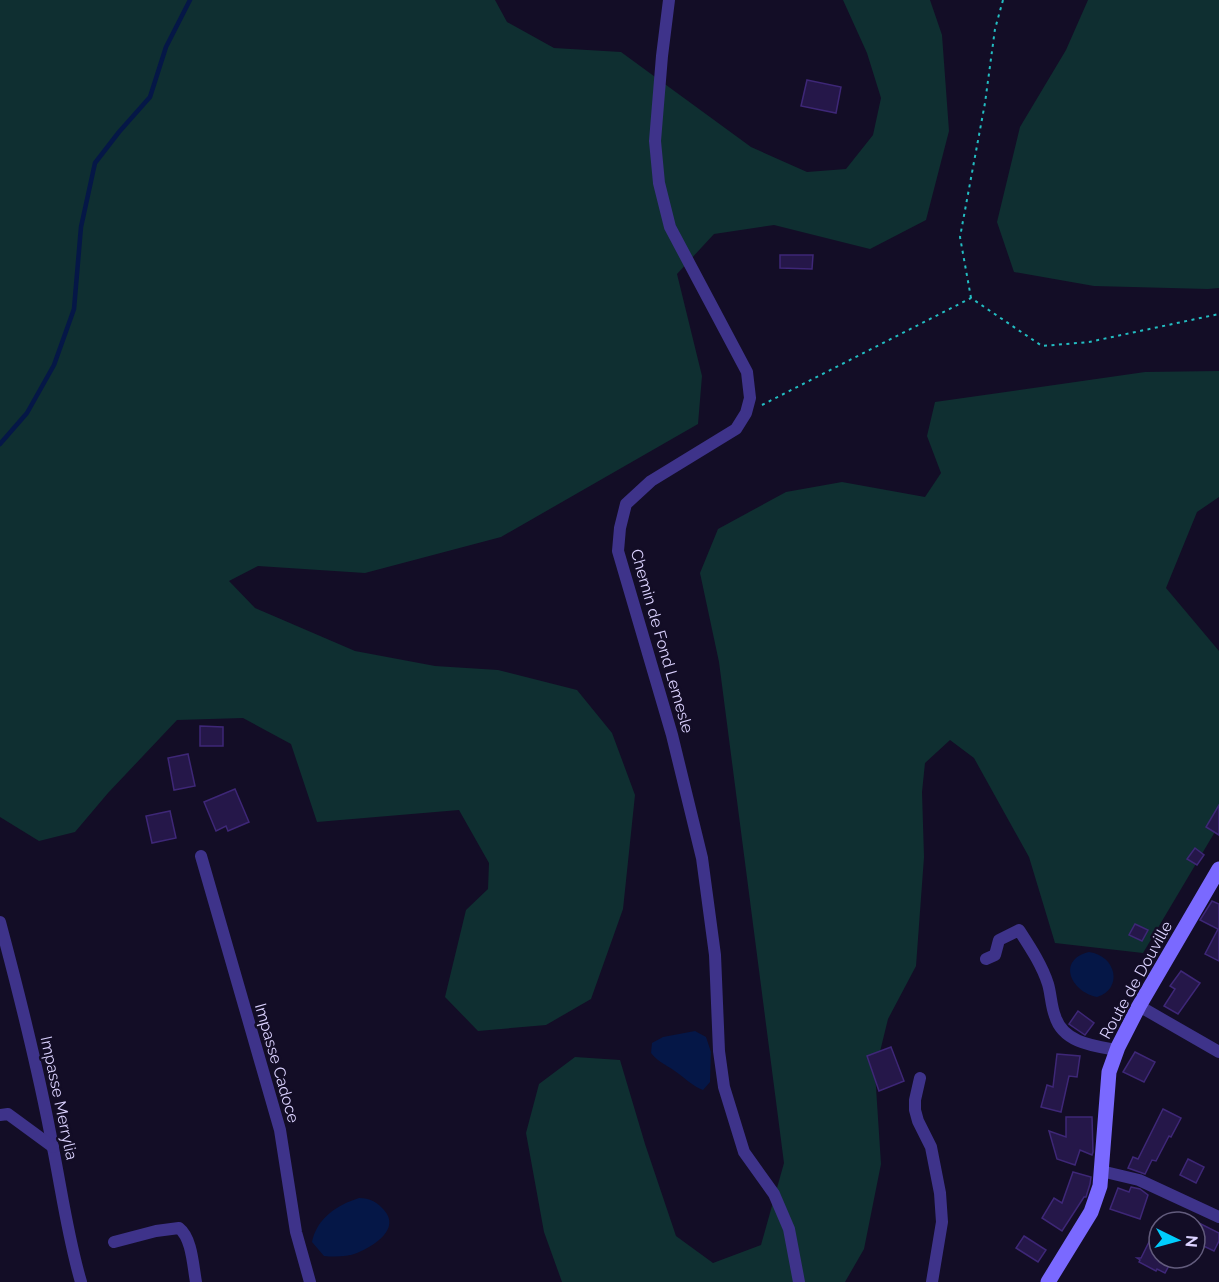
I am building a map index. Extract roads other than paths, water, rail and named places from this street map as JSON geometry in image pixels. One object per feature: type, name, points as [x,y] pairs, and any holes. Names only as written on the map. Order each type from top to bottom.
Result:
[{"type":"main road","name":"Route de Douville","points":[[1048,1282],[1090,1212],[1100,1186],[1109,1072],[1117,1050],[1139,1006],[1219,869]]},
{"type":"street","name":"Chemin de Fond Lemesle","points":[[669,0],[655,141],[659,183],[670,227],[747,372],[750,398],[746,413],[736,429],[651,481],[626,504],[620,528],[618,551],[672,735],[702,858],[715,955],[719,1051],[724,1087],[744,1152],[774,1194],[789,1229],[799,1282]]},
{"type":"street","name":"Impasse Cadoce","points":[[201,856],[280,1130],[296,1232],[310,1282]]},
{"type":"street","name":"Impasse Merrylia","points":[[0,922],[53,1147],[72,1252],[81,1282]]},
{"type":"street","points":[[986,959],[995,955],[999,940],[1019,930],[1044,975],[1055,1018],[1064,1031],[1080,1043],[1117,1050]]},
{"type":"street","points":[[1139,1006],[1219,1052]]},
{"type":"street","points":[[920,1078],[915,1110],[931,1147],[940,1192],[942,1222],[932,1282]]},
{"type":"street","points":[[0,1115],[8,1114],[53,1147]]},
{"type":"street","points":[[1101,1171],[1139,1180],[1219,1217]]},
{"type":"street","points":[[114,1242],[156,1231],[179,1228],[184,1232],[187,1240],[196,1282]]},
{"type":"water","points":[[1089,952],[1106,960],[1113,973],[1111,987],[1097,997],[1080,989],[1071,976],[1070,968],[1073,962],[1079,956]]},
{"type":"water","points":[[695,1031],[706,1037],[711,1052],[710,1082],[703,1090],[651,1053],[652,1043],[663,1037]]},
{"type":"water","points":[[359,1198],[373,1201],[384,1210],[388,1217],[387,1230],[371,1246],[357,1253],[324,1256],[312,1242],[318,1226],[323,1219],[343,1204]]},
{"type":"waterway","points":[[0,444],[27,413],[54,365],[74,309],[81,227],[95,163],[150,97],[166,47],[190,0]]}]
